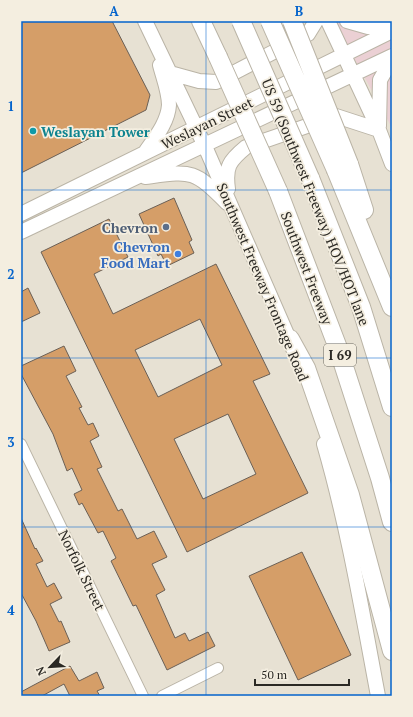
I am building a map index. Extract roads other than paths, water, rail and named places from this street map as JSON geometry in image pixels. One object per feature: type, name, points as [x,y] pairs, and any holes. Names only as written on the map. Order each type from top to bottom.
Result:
[{"type":"highway","name":"US 59 (Southwest Freeway) HOV/HOT lane","points":[[241,21],[310,178],[361,307],[392,408]]},
{"type":"highway","points":[[270,21],[342,167],[392,294]]},
{"type":"highway","points":[[292,21],[392,307]]},
{"type":"highway","name":"Southwest Freeway","points":[[205,29],[278,191],[338,348],[380,478],[392,522]]},
{"type":"highway","points":[[290,339],[306,368],[350,495],[392,651]]},
{"type":"main road","name":"Southwest Freeway Frontage Road","points":[[145,21],[197,128],[232,207],[290,339],[307,387],[339,495],[378,696]]},
{"type":"main road","points":[[170,73],[194,80],[216,82],[308,34],[316,21]]},
{"type":"main road","points":[[328,21],[379,130],[392,164]]},
{"type":"main road","points":[[348,21],[368,27],[392,26]]},
{"type":"main road","name":"Weslayan Street","points":[[21,214],[392,31]]},
{"type":"main road","points":[[144,154],[156,137],[166,116],[168,108],[155,43]]},
{"type":"main road","points":[[379,130],[379,84],[382,75],[392,58]]},
{"type":"main road","name":"Weslayan Street","points":[[21,232],[204,144],[392,58]]},
{"type":"main road","points":[[232,207],[226,174],[233,160],[246,147],[336,116],[379,130]]},
{"type":"main road","points":[[131,180],[176,173],[193,174],[211,187],[232,207]]},
{"type":"street","name":"Norfolk Street","points":[[21,444],[143,696]]},
{"type":"street","points":[[162,696],[218,668]]},
{"type":"place","name":"Weslayan Tower","points":[[33,131]]},
{"type":"place","name":"Chevron","points":[[166,227]]},
{"type":"place","name":"Chevron Food Mart","points":[[178,254]]}]
